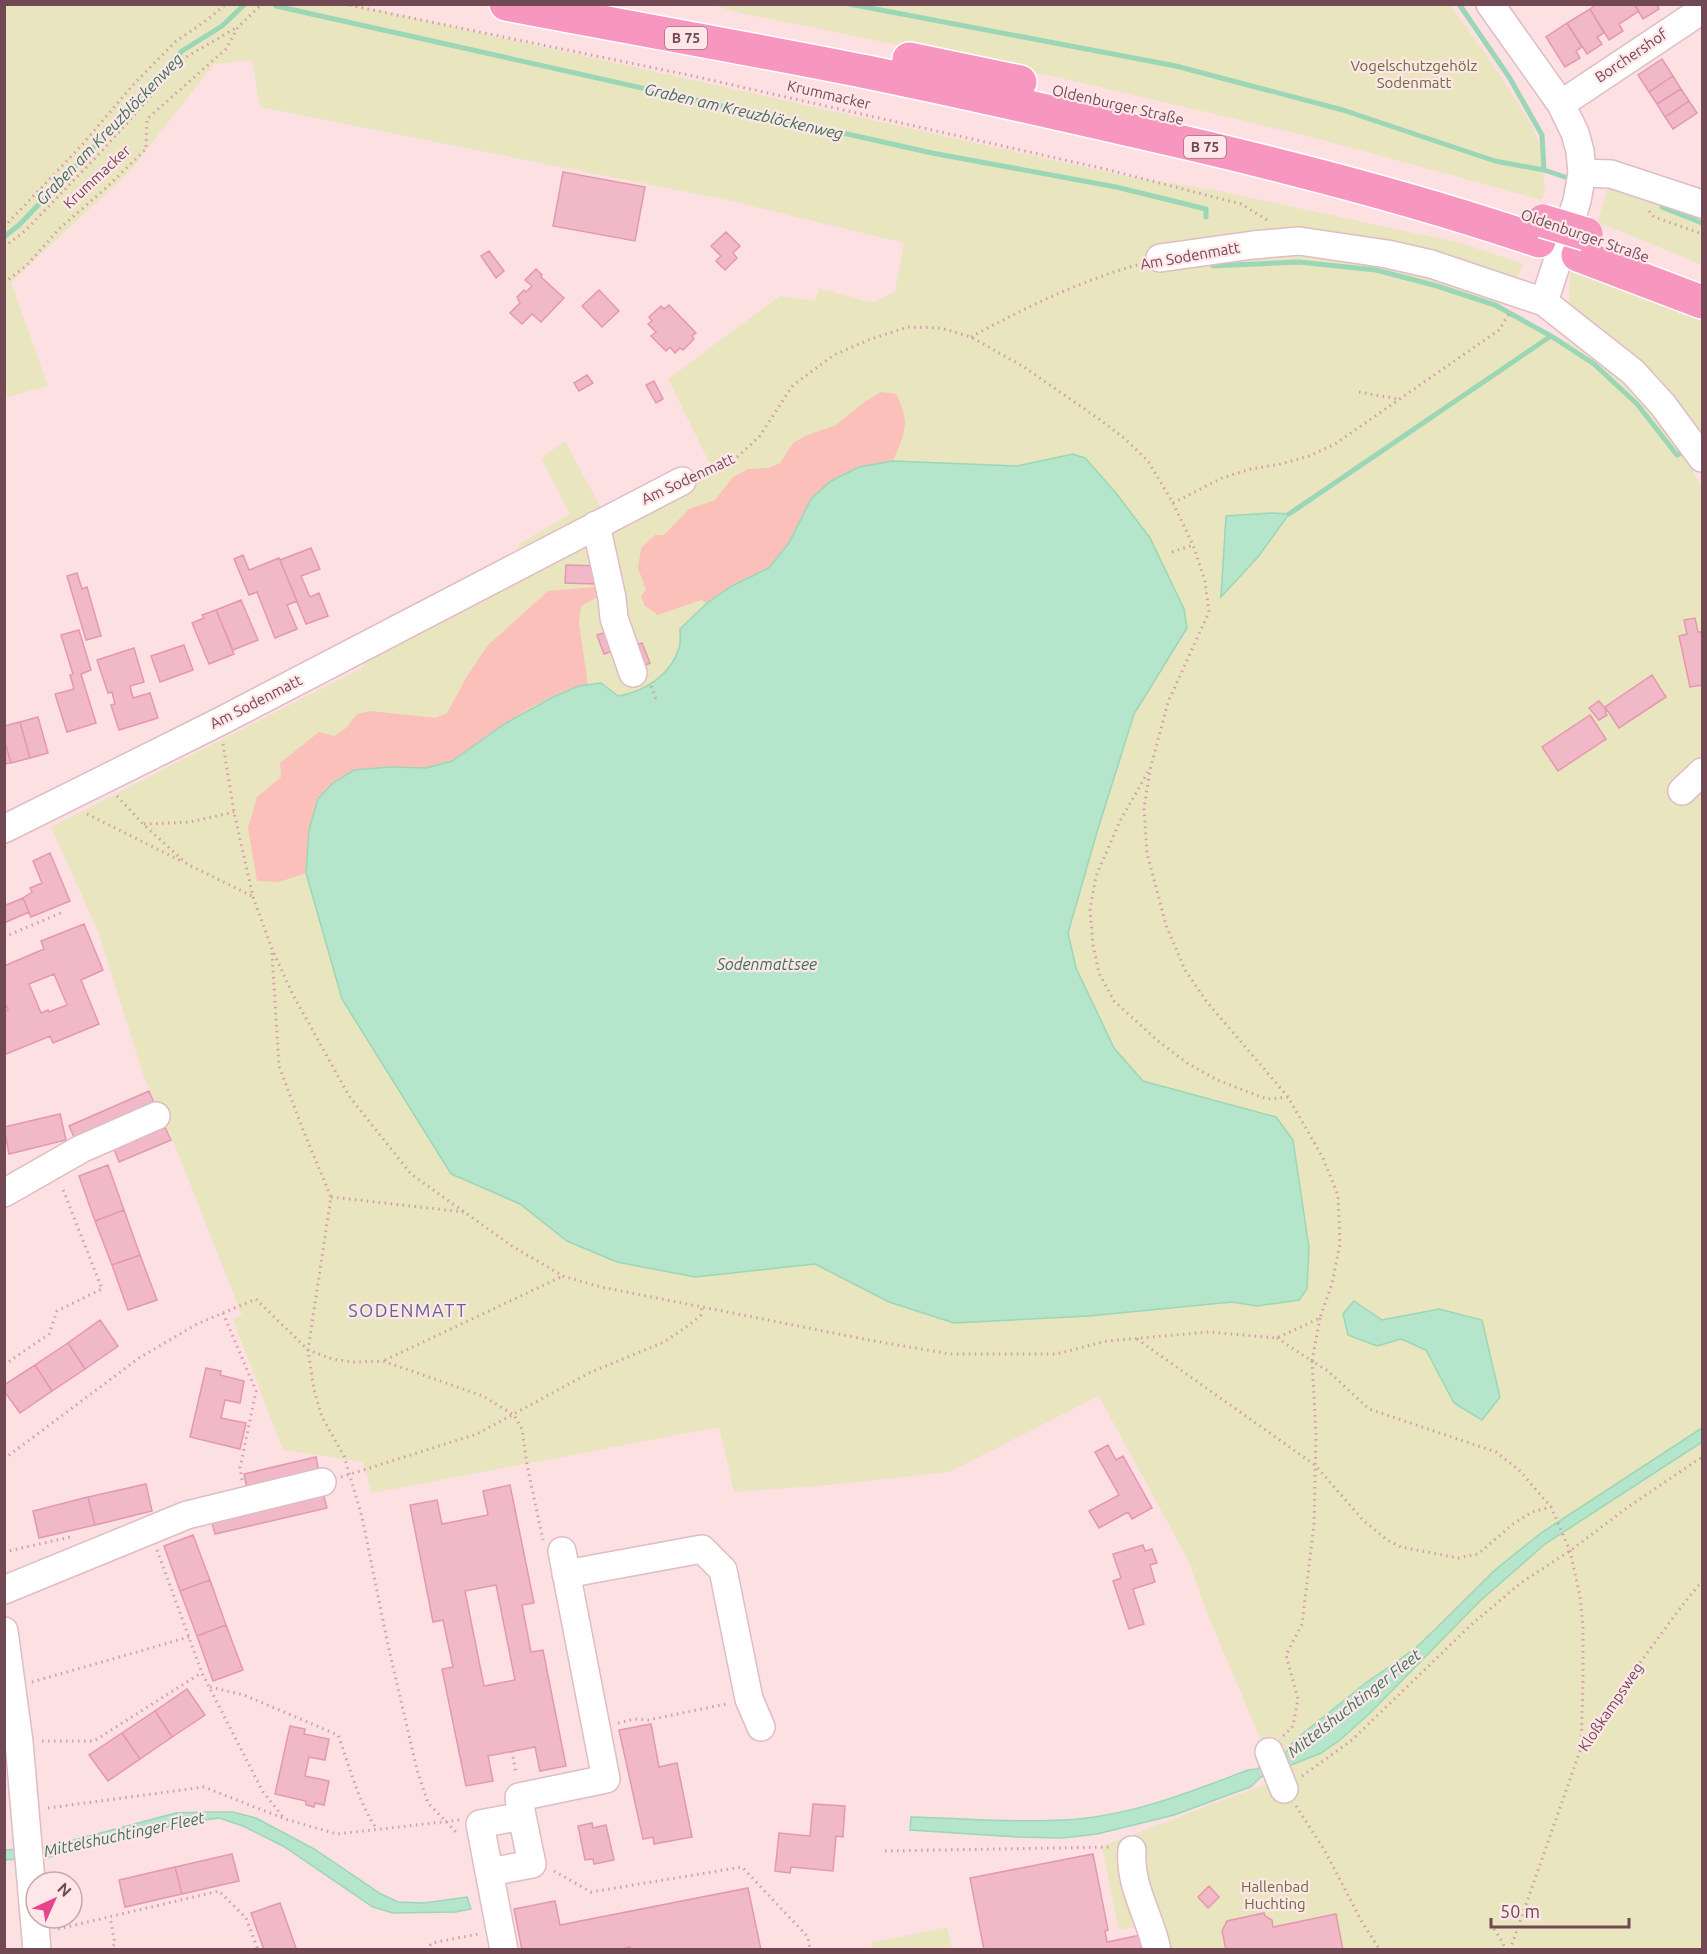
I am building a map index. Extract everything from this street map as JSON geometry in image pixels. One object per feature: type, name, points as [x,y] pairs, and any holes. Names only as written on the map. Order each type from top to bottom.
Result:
[{"type":"highway","name":"B 75","points":[[506,4],[865,72],[1044,110],[1223,151],[1477,220],[1541,231]]},
{"type":"highway","name":"Oldenburger Straße","points":[[625,4],[962,68],[1214,127],[1408,179],[1582,245],[1702,279]]},
{"type":"highway","name":"B 75","points":[[1582,245],[1702,302]]},
{"type":"street","points":[[1490,4],[1560,104],[1575,133],[1582,173],[1577,201],[1544,302]]},
{"type":"street","name":"Borchershof","points":[[1560,104],[1702,10]]},
{"type":"street","points":[[1582,173],[1611,174],[1702,204]]},
{"type":"street","name":"Am Sodenmatt","points":[[1160,258],[1299,241],[1387,254],[1431,264],[1544,302],[1633,372],[1663,405],[1697,450]]},
{"type":"street","name":"Am Sodenmatt","points":[[4,829],[219,722],[682,481]]},
{"type":"street","points":[[596,525],[612,598],[614,618],[641,679]]},
{"type":"street","points":[[1682,791],[1702,772]]},
{"type":"street","points":[[4,1193],[81,1149],[156,1116]]},
{"type":"street","points":[[4,1590],[187,1515],[322,1482]]},
{"type":"street","points":[[490,1872],[532,1864],[519,1797],[606,1779],[564,1562],[702,1549],[723,1570],[749,1699],[761,1727]]},
{"type":"street","points":[[6,1645],[19,1742],[36,1942]]},
{"type":"street","points":[[1269,1752],[1281,1784]]},
{"type":"street","points":[[493,1946],[490,1872],[470,1830],[522,1816]]},
{"type":"street","points":[[1132,1851],[1133,1880],[1154,1935],[1157,1950]]},
{"type":"path","points":[[4,227],[168,49],[226,4]]},
{"type":"path","name":"Krummacker","points":[[4,283],[26,266],[60,228],[146,149],[147,119],[226,49],[238,27],[262,4]]},
{"type":"path","name":"Krummacker","points":[[344,4],[693,76],[1119,173],[1241,204],[1299,241]]},
{"type":"path","points":[[4,247],[25,231],[101,152],[186,57],[238,27]]},
{"type":"path","name":"Am Sodenmatt","points":[[682,481],[735,459],[759,437],[793,385],[834,355],[871,339],[908,327],[940,328],[971,337],[1023,309],[1080,283],[1160,258]]},
{"type":"path","points":[[1173,503],[1222,478],[1309,456],[1335,444],[1499,330],[1508,317]]},
{"type":"path","points":[[971,337],[1024,367],[1124,438],[1148,461],[1173,503],[1193,544],[1205,581],[1209,612],[1168,702],[1149,770],[1144,808],[1147,853],[1166,925],[1185,970],[1207,1002],[1288,1097],[1323,1158],[1338,1195],[1340,1244],[1332,1284],[1320,1318],[1312,1361],[1314,1524],[1302,1624],[1286,1655],[1298,1699],[1293,1726],[1269,1752]]},
{"type":"path","points":[[1359,392],[1400,399]]},
{"type":"path","points":[[1172,552],[1193,544]]},
{"type":"path","points":[[641,679],[657,702]]},
{"type":"path","points":[[219,722],[234,812],[253,897],[272,949],[293,994],[349,1096],[411,1174],[512,1246],[564,1276],[601,1287],[869,1340],[950,1354],[1056,1354],[1107,1341],[1209,1332],[1277,1338],[1328,1371],[1369,1409],[1496,1452],[1520,1470],[1551,1507],[1570,1551],[1580,1596],[1583,1626],[1581,1748]]},
{"type":"path","points":[[1149,770],[1120,821],[1096,876],[1090,910],[1093,945],[1099,973],[1114,1001],[1158,1041],[1187,1063],[1217,1080],[1267,1099],[1288,1097]]},
{"type":"path","points":[[102,779],[143,824],[187,864]]},
{"type":"path","points":[[61,801],[253,897]]},
{"type":"path","points":[[143,824],[190,822],[234,812]]},
{"type":"path","points":[[4,937],[63,912]]},
{"type":"path","points":[[272,949],[279,1066],[332,1197],[308,1350],[314,1390],[322,1417],[344,1456],[362,1517],[388,1645],[417,1770],[428,1803],[445,1821],[470,1830]]},
{"type":"path","points":[[4,1365],[49,1334],[57,1311],[102,1289],[53,1165]]},
{"type":"path","points":[[332,1197],[466,1212]]},
{"type":"path","points":[[383,1361],[564,1276]]},
{"type":"path","points":[[4,1459],[139,1358],[197,1324],[256,1299],[308,1350],[332,1359],[353,1362],[383,1361],[472,1391],[514,1415],[522,1429],[545,1553],[564,1562]]},
{"type":"path","points":[[349,1475],[477,1434],[589,1373],[664,1342],[701,1315],[702,1306]]},
{"type":"path","points":[[223,1313],[256,1391],[240,1468],[246,1500]]},
{"type":"path","points":[[1277,1338],[1320,1318]]},
{"type":"path","points":[[1136,1339],[1315,1466],[1375,1531],[1401,1547],[1458,1558],[1478,1554],[1513,1524],[1532,1512],[1551,1507]]},
{"type":"path","points":[[1380,1950],[1362,1922],[1325,1851],[1281,1784],[1352,1740],[1465,1632],[1514,1589],[1702,1456]]},
{"type":"path","points":[[150,1529],[202,1673],[263,1792],[285,1819]]},
{"type":"path","points":[[4,1552],[81,1534]]},
{"type":"path","name":"Kloßkampsweg","points":[[1510,1950],[1581,1748],[1638,1666],[1702,1581]]},
{"type":"path","points":[[13,1688],[189,1637]]},
{"type":"path","points":[[19,1742],[94,1741],[202,1673]]},
{"type":"path","points":[[210,1687],[244,1695],[338,1735],[356,1790],[365,1811],[376,1828]]},
{"type":"path","points":[[596,1727],[635,1719],[648,1720],[749,1699]]},
{"type":"path","points":[[24,1811],[204,1787],[285,1819],[337,1834],[468,1819],[470,1830]]},
{"type":"path","points":[[885,1851],[1087,1847],[1125,1847],[1132,1851]]},
{"type":"path","points":[[530,1856],[591,1892],[742,1868],[808,1937],[810,1950]]},
{"type":"path","points":[[36,1942],[110,1917],[219,1891],[246,1918],[258,1950]]},
{"type":"path","points":[[109,1950],[115,1944],[110,1917]]},
{"type":"path","points":[[1494,1929],[1505,1950]]},
{"type":"path","points":[[426,1950],[432,1943],[481,1933],[493,1946]]},
{"type":"green space","points":[[4,5],[355,5],[1125,176],[1219,191],[1460,243],[1524,264],[1501,307],[1573,345],[1608,370],[1646,406],[1684,452],[1702,489],[1702,1949],[1146,1950],[1141,1926],[1119,1930],[1102,1846],[1269,1783],[1254,1749],[1263,1745],[1207,1613],[1189,1562],[1099,1396],[949,1472],[841,1484],[734,1492],[719,1427],[372,1493],[363,1462],[283,1450],[233,1319],[242,1315],[174,1143],[144,1077],[98,931],[51,827],[364,667],[354,640],[519,556],[519,544],[570,514],[541,458],[565,441],[603,512],[653,493],[710,464],[668,379],[780,296],[815,301],[819,288],[872,303],[895,292],[904,243],[737,202],[260,107],[252,60],[214,64],[129,172],[11,282],[48,386],[8,397],[4,383]]},
{"type":"green space","name":"Vogelschutzgehölz Sodenmatt","points":[[712,5],[1450,5],[1498,72],[1532,126],[1541,148],[1545,189],[1542,200],[1308,136],[1061,78],[741,13]]},
{"type":"green space","points":[[1609,182],[1702,211],[1702,265],[1598,222]]},
{"type":"green space","points":[[1574,266],[1702,319],[1702,443],[1569,305],[1570,275]]},
{"type":"green space","points":[[947,1927],[952,1949],[873,1949],[871,1943]]},
{"type":"sand","points":[[881,392],[896,394],[904,413],[905,428],[893,461],[859,467],[811,499],[789,543],[769,568],[732,586],[707,603],[701,600],[658,615],[645,606],[641,596],[646,590],[638,568],[641,548],[655,535],[664,535],[689,509],[715,500],[733,477],[748,469],[768,468],[780,463],[793,443],[805,436],[836,425]]},
{"type":"sand","points":[[606,586],[608,599],[596,598],[581,606],[579,623],[588,685],[562,692],[533,706],[452,760],[422,768],[376,768],[347,774],[333,783],[318,802],[310,824],[306,873],[279,882],[257,881],[248,828],[257,797],[281,777],[280,763],[319,732],[334,736],[346,728],[357,714],[371,711],[436,718],[447,713],[466,678],[488,645],[548,591]]},
{"type":"water","name":"Sodenmattsee","points":[[1073,454],[1085,458],[1116,493],[1150,538],[1184,609],[1187,628],[1134,714],[1068,933],[1076,968],[1114,1048],[1143,1081],[1276,1117],[1293,1140],[1309,1248],[1307,1289],[1299,1300],[1257,1306],[1232,1302],[1089,1316],[954,1323],[889,1302],[815,1264],[695,1277],[617,1262],[567,1241],[520,1204],[451,1174],[342,999],[306,873],[309,830],[318,799],[333,783],[354,770],[390,767],[426,768],[452,761],[506,723],[553,697],[579,686],[601,683],[618,696],[647,686],[663,674],[675,658],[680,644],[680,629],[707,603],[732,586],[769,568],[789,543],[811,499],[831,481],[859,467],[893,461],[1017,466]]},
{"type":"water","points":[[1289,514],[1258,557],[1221,597],[1226,516]]},
{"type":"water","points":[[1354,1301],[1382,1320],[1439,1309],[1482,1320],[1500,1397],[1482,1420],[1454,1403],[1426,1350],[1401,1339],[1377,1346],[1348,1335],[1343,1314]]},
{"type":"water","name":"Mittelshuchtinger Fleet","points":[[1702,1428],[1702,1442],[1545,1544],[1480,1601],[1370,1713],[1340,1740],[1321,1753],[1261,1777],[1250,1787],[1174,1815],[1097,1834],[1062,1838],[910,1830],[911,1817],[1044,1821],[1111,1814],[1157,1802],[1248,1770],[1257,1769],[1285,1754],[1291,1744],[1307,1730],[1367,1682],[1416,1648],[1496,1569],[1541,1533]]},
{"type":"water","name":"Mittelshuchtinger Fleet","points":[[233,1812],[256,1818],[314,1849],[381,1894],[398,1902],[424,1903],[467,1897],[471,1909],[455,1912],[393,1913],[373,1907],[283,1846],[243,1826],[219,1818],[183,1823],[49,1857],[5,1860],[5,1850],[48,1847],[176,1813]]},
{"type":"building","points":[[1597,4],[1634,4],[1639,11],[1619,24],[1623,31],[1609,40],[1590,9]]},
{"type":"building","points":[[1634,4],[1657,4],[1659,9],[1643,19]]},
{"type":"building","points":[[1590,9],[1604,33],[1597,37],[1602,44],[1587,54],[1567,23]]},
{"type":"building","points":[[1567,23],[1582,47],[1576,51],[1580,58],[1565,67],[1546,37]]},
{"type":"building","points":[[1662,59],[1673,76],[1649,92],[1638,75]]},
{"type":"building","points":[[1673,76],[1681,89],[1657,104],[1649,92]]},
{"type":"building","points":[[1681,89],[1689,101],[1665,117],[1657,104]]},
{"type":"building","points":[[1689,101],[1697,113],[1673,129],[1665,117]]},
{"type":"building","points":[[563,172],[645,187],[635,241],[553,226]]},
{"type":"building","points":[[726,232],[740,246],[733,253],[737,258],[725,270],[716,261],[721,256],[711,246]]},
{"type":"building","points":[[489,251],[504,271],[496,278],[481,256]]},
{"type":"building","points":[[536,269],[542,275],[541,277],[564,298],[541,322],[532,314],[522,324],[510,313],[520,303],[517,297],[532,286],[525,280]]},
{"type":"building","points":[[599,290],[619,311],[602,327],[582,306]]},
{"type":"building","points":[[669,305],[696,333],[692,336],[694,339],[683,350],[680,348],[675,353],[670,347],[666,351],[651,336],[656,332],[648,324],[652,321],[649,317],[661,306],[664,309]]},
{"type":"building","points":[[587,375],[593,383],[579,391],[574,383]]},
{"type":"building","points":[[654,381],[663,399],[656,403],[646,385]]},
{"type":"building","points":[[311,548],[320,569],[301,576],[310,597],[319,593],[328,616],[306,624],[280,560]]},
{"type":"building","points":[[243,555],[249,570],[279,558],[297,601],[287,605],[297,629],[275,638],[257,592],[249,595],[234,559]]},
{"type":"building","points":[[566,565],[598,566],[597,584],[565,583]]},
{"type":"building","points":[[77,573],[82,589],[87,587],[101,636],[86,640],[67,576]]},
{"type":"building","points":[[241,600],[258,640],[233,650],[216,610]]},
{"type":"building","points":[[216,610],[234,654],[209,664],[192,623],[204,618],[202,615]]},
{"type":"building","points":[[1695,618],[1702,640],[1702,685],[1690,687],[1679,636],[1687,634],[1684,620]]},
{"type":"building","points":[[79,630],[91,670],[81,674],[96,723],[67,732],[55,694],[74,689],[70,675],[73,674],[61,635]]},
{"type":"building","points":[[613,630],[619,649],[604,654],[597,635]]},
{"type":"building","points":[[642,643],[650,663],[634,670],[625,649]]},
{"type":"building","points":[[184,645],[193,670],[160,682],[151,656]]},
{"type":"building","points":[[134,648],[144,682],[130,686],[133,698],[150,693],[158,718],[119,730],[111,705],[115,704],[112,692],[108,693],[97,660]]},
{"type":"building","points":[[1652,675],[1666,697],[1619,728],[1605,707]]},
{"type":"building","points":[[1599,701],[1607,711],[1605,712],[1607,715],[1599,720],[1589,708]]},
{"type":"building","points":[[1590,715],[1606,739],[1558,771],[1542,747]]},
{"type":"building","points":[[38,717],[48,753],[30,758],[20,722]]},
{"type":"building","points":[[20,722],[30,758],[11,763],[4,739],[4,726]]},
{"type":"building","points":[[4,739],[11,763],[4,764]]},
{"type":"building","points":[[50,853],[70,901],[31,917],[23,898],[32,892],[30,888],[42,883],[33,861]]},
{"type":"building","points":[[23,898],[29,912],[4,923],[4,903],[6,905]]},
{"type":"building","points":[[84,924],[103,970],[81,980],[99,1024],[53,1043],[50,1036],[4,1055],[4,1012],[8,1010],[4,1001],[4,966],[44,949],[41,941]],"holes":[[[54,974],[67,1005],[41,1013],[29,984]]]},
{"type":"building","points":[[149,1091],[155,1105],[75,1139],[69,1126]]},
{"type":"building","points":[[60,1114],[66,1140],[9,1154],[4,1127]]},
{"type":"building","points":[[165,1127],[171,1140],[119,1162],[114,1149]]},
{"type":"building","points":[[108,1165],[124,1210],[95,1221],[79,1176]]},
{"type":"building","points":[[124,1210],[140,1255],[112,1265],[95,1221]]},
{"type":"building","points":[[140,1255],[157,1300],[128,1310],[112,1265]]},
{"type":"building","points":[[100,1320],[118,1346],[85,1369],[68,1343]]},
{"type":"building","points":[[68,1343],[85,1369],[52,1391],[35,1365]]},
{"type":"building","points":[[35,1365],[52,1391],[20,1413],[4,1391],[4,1385]]},
{"type":"building","points":[[206,1368],[221,1371],[220,1375],[244,1381],[240,1403],[225,1400],[221,1418],[246,1423],[240,1449],[190,1437]]},
{"type":"building","points":[[1108,1445],[1116,1460],[1123,1456],[1152,1508],[1132,1519],[1128,1512],[1099,1528],[1089,1511],[1119,1495],[1095,1452]]},
{"type":"building","points":[[316,1457],[319,1473],[247,1489],[244,1474]]},
{"type":"building","points":[[146,1484],[152,1511],[95,1525],[88,1497]]},
{"type":"building","points":[[510,1485],[534,1603],[522,1605],[531,1652],[543,1650],[566,1766],[540,1771],[535,1747],[488,1756],[493,1781],[466,1786],[442,1669],[453,1667],[443,1620],[433,1622],[410,1505],[437,1500],[442,1524],[488,1515],[483,1491]],"holes":[[[496,1585],[515,1680],[484,1686],[465,1591]]]},
{"type":"building","points":[[323,1493],[327,1508],[215,1534],[211,1519]]},
{"type":"building","points":[[88,1497],[95,1525],[39,1538],[33,1511]]},
{"type":"building","points":[[193,1535],[210,1580],[180,1591],[164,1546]]},
{"type":"building","points":[[1143,1545],[1145,1551],[1152,1549],[1157,1563],[1150,1565],[1155,1582],[1133,1589],[1144,1624],[1129,1629],[1113,1581],[1121,1578],[1113,1554]]},
{"type":"building","points":[[210,1580],[226,1625],[197,1636],[180,1591]]},
{"type":"building","points":[[226,1625],[243,1670],[213,1681],[197,1636]]},
{"type":"building","points":[[187,1689],[205,1715],[172,1737],[155,1711]]},
{"type":"building","points":[[155,1711],[172,1737],[140,1759],[122,1733]]},
{"type":"building","points":[[651,1724],[659,1767],[677,1763],[692,1837],[654,1844],[653,1837],[643,1839],[619,1730]]},
{"type":"building","points":[[290,1726],[305,1729],[304,1734],[329,1739],[325,1760],[309,1757],[305,1776],[329,1781],[324,1805],[315,1803],[314,1807],[306,1805],[306,1801],[275,1794]]},
{"type":"building","points":[[122,1733],[140,1759],[108,1781],[89,1755]]},
{"type":"building","points":[[813,1804],[845,1806],[843,1837],[836,1836],[833,1871],[791,1867],[790,1873],[775,1871],[779,1833],[810,1836]]},
{"type":"building","points":[[592,1823],[593,1828],[606,1825],[614,1860],[594,1864],[593,1859],[585,1860],[578,1826]]},
{"type":"building","points":[[232,1854],[239,1881],[182,1894],[175,1867]]},
{"type":"building","points":[[1093,1854],[1108,1930],[1105,1931],[1107,1942],[1141,1935],[1144,1950],[984,1950],[970,1878]]},
{"type":"building","points":[[175,1867],[182,1894],[125,1907],[119,1880]]},
{"type":"building","points":[[1209,1886],[1219,1897],[1208,1908],[1198,1897]]},
{"type":"building","points":[[748,1888],[761,1950],[630,1950],[630,1947],[619,1950],[522,1950],[514,1909],[555,1901],[560,1925]]},
{"type":"building","points":[[280,1903],[296,1948],[264,1950],[251,1913]]},
{"type":"building","name":"Hallenbad Huchting","points":[[1264,1913],[1272,1920],[1273,1927],[1336,1914],[1343,1950],[1226,1950],[1222,1931],[1227,1921]]},
{"type":"waterway","name":"Graben am Kreuzblöckenweg","points":[[4,237],[19,225],[94,147],[182,51],[222,26],[245,4]]},
{"type":"waterway","points":[[849,4],[1176,66],[1343,110],[1495,161],[1544,170],[1565,177]]},
{"type":"waterway","points":[[1459,4],[1509,77],[1542,135],[1544,170]]},
{"type":"waterway","name":"Graben am Kreuzblöckenweg","points":[[276,6],[932,153],[1116,187],[1206,209],[1206,217]]},
{"type":"waterway","points":[[1662,207],[1702,223]]},
{"type":"waterway","name":"Graben am Kreuzblöckenweg","points":[[1211,262],[1213,266],[1299,262],[1376,270],[1437,286],[1495,305],[1551,336],[1594,364],[1637,404],[1677,455],[1686,451]]},
{"type":"waterway","points":[[1289,514],[1551,336]]},
{"type":"district","name":"SODENMATT","points":[[408,1311]]}]
